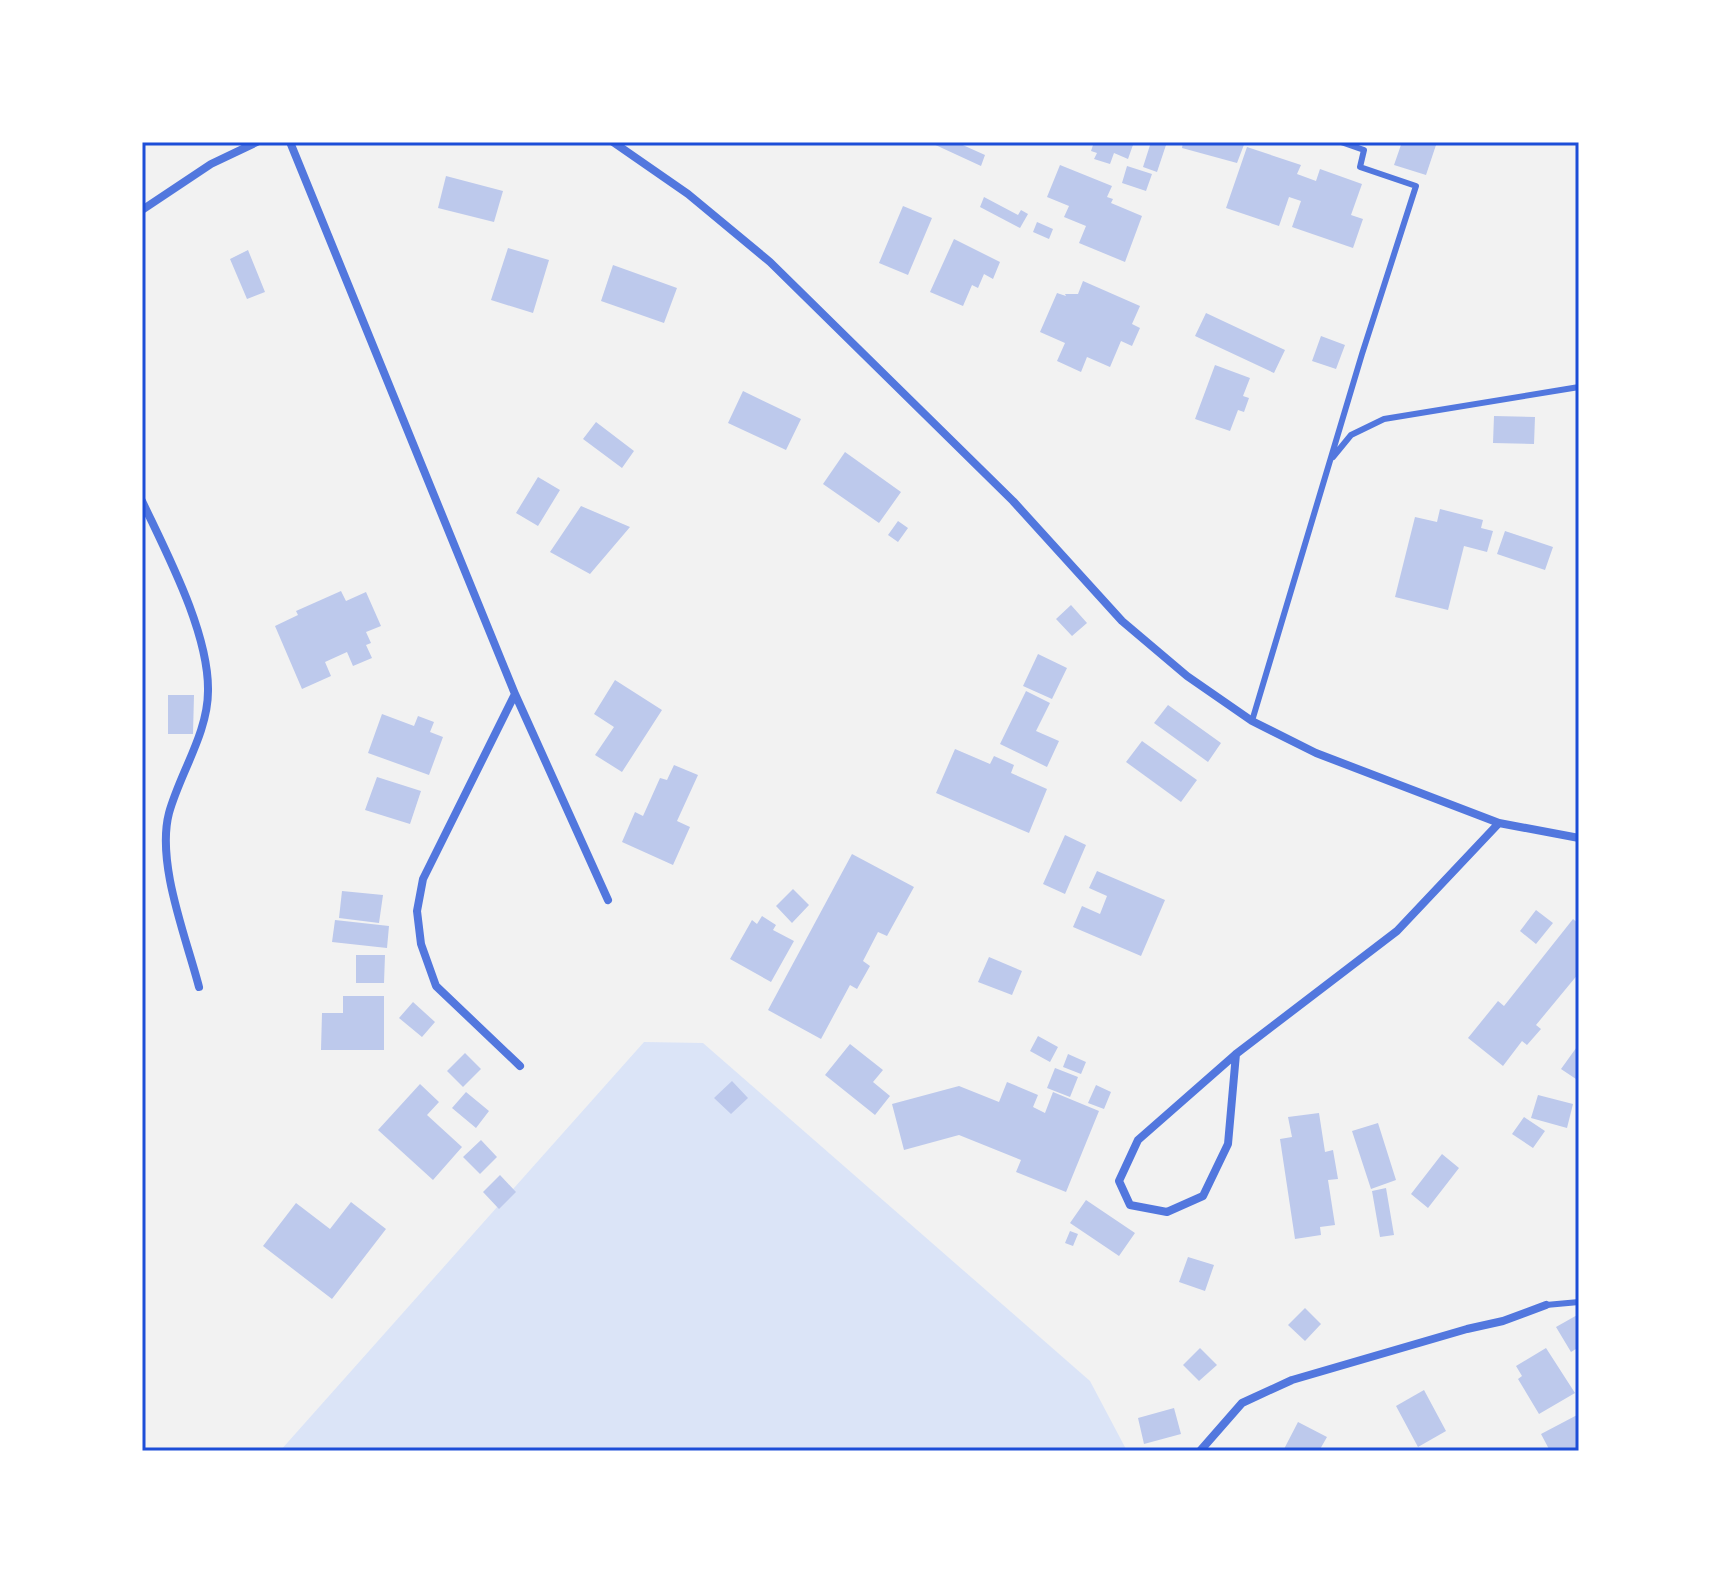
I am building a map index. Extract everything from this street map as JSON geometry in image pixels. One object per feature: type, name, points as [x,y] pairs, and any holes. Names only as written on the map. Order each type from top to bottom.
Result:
[{"type":"street","points":[[142,210],[211,164],[257,142]]},
{"type":"street","points":[[290,142],[515,694],[608,900]]},
{"type":"street","points":[[613,142],[688,194],[770,262],[1013,501],[1122,621],[1187,676],[1252,721],[1316,753],[1499,823],[1579,838]]},
{"type":"street","points":[[142,501],[169,559],[198,633],[206,664],[208,693],[205,717],[169,814],[164,838],[166,863],[199,987]]},
{"type":"street","points":[[515,694],[423,879],[417,911],[421,944],[436,986],[520,1066]]},
{"type":"street","points":[[1236,1054],[1228,1144],[1203,1196],[1167,1212],[1130,1205],[1119,1181],[1138,1140],[1236,1054],[1397,931],[1499,823]]},
{"type":"street","points":[[1200,1451],[1242,1403],[1292,1380],[1503,1321],[1546,1305]]},
{"type":"lane","points":[[1252,721],[1416,186],[1360,167],[1364,150],[1341,142]]},
{"type":"lane","points":[[1331,459],[1351,435],[1384,419],[1579,387]]},
{"type":"lane","points":[[1546,1305],[1579,1302]]},
{"type":"shaded area","points":[[644,1042],[703,1043],[1090,1381],[1127,1451],[280,1451]]},
{"type":"building","points":[[929,142],[956,142],[985,155],[981,166]]},
{"type":"building","points":[[1085,142],[1134,142],[1128,159],[1114,153],[1110,164],[1094,159],[1097,153],[1091,151],[1093,145]]},
{"type":"building","points":[[1151,142],[1167,142],[1157,172],[1143,167]]},
{"type":"building","points":[[1183,142],[1245,142],[1237,163],[1182,148]]},
{"type":"building","points":[[1402,142],[1437,142],[1426,175],[1394,165]]},
{"type":"building","points":[[1247,147],[1301,165],[1297,174],[1316,181],[1320,169],[1362,184],[1351,215],[1363,219],[1353,248],[1292,227],[1301,201],[1289,197],[1279,226],[1226,208]]},
{"type":"building","points":[[1060,165],[1112,186],[1107,197],[1113,199],[1111,203],[1142,216],[1125,262],[1079,243],[1086,226],[1064,217],[1069,206],[1047,197]]},
{"type":"building","points":[[1127,166],[1152,174],[1146,191],[1122,183]]},
{"type":"building","points":[[446,176],[503,191],[494,222],[438,208]]},
{"type":"building","points":[[984,197],[1018,215],[1021,210],[1028,214],[1020,228],[980,207]]},
{"type":"building","points":[[903,206],[932,218],[908,275],[879,263]]},
{"type":"building","points":[[1037,222],[1053,229],[1049,239],[1033,232]]},
{"type":"building","points":[[954,239],[1000,262],[993,279],[984,274],[978,288],[972,285],[963,306],[930,292]]},
{"type":"building","points":[[508,248],[549,260],[533,313],[491,300]]},
{"type":"building","points":[[248,250],[265,292],[247,299],[230,259]]},
{"type":"building","points":[[613,265],[677,288],[664,323],[601,301]]},
{"type":"building","points":[[1083,281],[1140,306],[1132,324],[1140,328],[1132,346],[1121,341],[1110,367],[1087,357],[1081,372],[1057,361],[1065,343],[1040,332],[1057,293],[1066,296],[1078,294]]},
{"type":"building","points":[[1206,313],[1285,350],[1274,373],[1195,336]]},
{"type":"building","points":[[1321,336],[1345,345],[1336,369],[1312,361]]},
{"type":"building","points":[[1215,365],[1250,378],[1243,396],[1249,398],[1244,412],[1238,410],[1230,431],[1195,419]]},
{"type":"building","points":[[743,391],[801,419],[786,450],[728,423]]},
{"type":"building","points":[[1494,416],[1535,417],[1534,444],[1493,443]]},
{"type":"building","points":[[596,422],[634,451],[622,468],[583,439]]},
{"type":"building","points":[[845,452],[901,492],[879,523],[823,484]]},
{"type":"building","points":[[538,477],[560,490],[538,526],[516,513]]},
{"type":"building","points":[[581,506],[630,527],[590,574],[550,552]]},
{"type":"building","points":[[1440,509],[1483,520],[1481,528],[1493,531],[1487,552],[1464,546],[1448,610],[1395,597],[1415,517],[1437,522]]},
{"type":"building","points":[[898,521],[908,528],[898,542],[888,535]]},
{"type":"building","points":[[1505,531],[1553,547],[1545,570],[1497,554]]},
{"type":"building","points":[[341,591],[346,601],[366,592],[381,626],[366,632],[371,643],[366,645],[372,658],[353,666],[347,652],[325,662],[331,676],[302,689],[275,626],[298,615],[296,611]]},
{"type":"building","points":[[1071,605],[1087,623],[1072,636],[1056,619]]},
{"type":"building","points":[[1038,654],[1067,668],[1052,699],[1023,686]]},
{"type":"building","points":[[615,680],[662,710],[622,772],[595,755],[614,727],[594,714]]},
{"type":"building","points":[[1026,691],[1050,703],[1036,731],[1059,741],[1047,767],[1000,744]]},
{"type":"building","points":[[168,695],[194,695],[193,734],[168,734]]},
{"type":"building","points":[[1168,705],[1221,743],[1208,762],[1154,723]]},
{"type":"building","points":[[382,714],[414,726],[418,716],[434,722],[430,732],[443,737],[429,775],[368,753]]},
{"type":"building","points":[[1142,741],[1197,780],[1181,802],[1126,762]]},
{"type":"building","points":[[955,749],[990,764],[994,756],[1014,765],[1011,773],[1047,789],[1029,833],[936,793]]},
{"type":"building","points":[[674,765],[698,775],[677,821],[690,827],[673,865],[622,842],[635,812],[643,816],[660,778],[667,780]]},
{"type":"building","points":[[377,777],[421,791],[410,824],[365,810]]},
{"type":"building","points":[[1065,835],[1086,845],[1065,894],[1043,884]]},
{"type":"building","points":[[852,854],[914,887],[887,936],[878,932],[863,961],[870,966],[857,989],[850,985],[821,1039],[768,1010]]},
{"type":"building","points":[[1097,871],[1165,900],[1141,956],[1073,927],[1082,906],[1100,914],[1107,896],[1089,888]]},
{"type":"building","points":[[793,889],[809,905],[792,923],[776,906]]},
{"type":"building","points":[[342,891],[383,895],[379,923],[339,918]]},
{"type":"building","points":[[1536,910],[1553,923],[1536,944],[1520,931]]},
{"type":"building","points":[[762,916],[776,925],[773,930],[794,941],[771,982],[730,959],[752,920],[757,924]]},
{"type":"building","points":[[1573,919],[1579,924],[1579,973],[1536,1025],[1541,1029],[1527,1045],[1522,1041],[1503,1066],[1468,1038],[1498,1001],[1504,1006]]},
{"type":"building","points":[[335,920],[389,926],[387,948],[332,942]]},
{"type":"building","points":[[356,955],[385,955],[384,983],[356,983]]},
{"type":"building","points":[[989,957],[1022,971],[1012,995],[978,982]]},
{"type":"building","points":[[343,996],[384,996],[384,1050],[321,1050],[322,1013],[343,1013]]},
{"type":"building","points":[[413,1002],[435,1022],[422,1037],[399,1018]]},
{"type":"building","points":[[1038,1036],[1058,1047],[1050,1062],[1030,1051]]},
{"type":"building","points":[[850,1044],[883,1070],[873,1082],[890,1096],[875,1115],[825,1075]]},
{"type":"building","points":[[1579,1044],[1579,1081],[1561,1069]]},
{"type":"building","points":[[465,1053],[481,1069],[463,1087],[447,1071]]},
{"type":"building","points":[[1068,1054],[1086,1062],[1081,1074],[1063,1067]]},
{"type":"building","points":[[1055,1068],[1078,1077],[1070,1097],[1047,1088]]},
{"type":"building","points":[[732,1081],[748,1098],[731,1114],[714,1098]]},
{"type":"building","points":[[1007,1082],[1038,1095],[1033,1107],[1045,1113],[1053,1092],[1099,1111],[1066,1192],[1016,1172],[1021,1160],[959,1135],[904,1150],[892,1104],[959,1086],[999,1102]]},
{"type":"building","points":[[420,1084],[439,1102],[427,1115],[462,1147],[433,1180],[378,1130]]},
{"type":"building","points":[[1096,1085],[1111,1092],[1104,1109],[1088,1103]]},
{"type":"building","points":[[466,1092],[489,1111],[476,1128],[452,1108]]},
{"type":"building","points":[[1538,1095],[1573,1104],[1567,1128],[1531,1118]]},
{"type":"building","points":[[1319,1113],[1325,1152],[1333,1150],[1338,1179],[1328,1180],[1335,1225],[1320,1227],[1321,1235],[1295,1239],[1280,1139],[1292,1137],[1288,1117]]},
{"type":"building","points":[[1524,1117],[1545,1131],[1533,1148],[1512,1134]]},
{"type":"building","points":[[1378,1123],[1396,1180],[1371,1189],[1352,1131]]},
{"type":"building","points":[[481,1140],[497,1157],[480,1174],[463,1157]]},
{"type":"building","points":[[1442,1154],[1459,1168],[1428,1208],[1411,1194]]},
{"type":"building","points":[[500,1175],[516,1192],[499,1209],[483,1192]]},
{"type":"building","points":[[1386,1188],[1394,1235],[1380,1237],[1372,1191]]},
{"type":"building","points":[[1086,1200],[1135,1233],[1119,1256],[1070,1223]]},
{"type":"building","points":[[351,1202],[386,1229],[332,1299],[263,1246],[296,1203],[330,1229]]},
{"type":"building","points":[[1070,1231],[1078,1234],[1073,1246],[1065,1243]]},
{"type":"building","points":[[1188,1257],[1214,1265],[1205,1291],[1179,1282]]},
{"type":"building","points":[[1305,1308],[1321,1324],[1305,1341],[1288,1325]]},
{"type":"building","points":[[1579,1314],[1579,1347],[1571,1352],[1556,1327]]},
{"type":"building","points":[[1200,1348],[1217,1365],[1199,1381],[1183,1365]]},
{"type":"building","points":[[1546,1348],[1575,1393],[1539,1414],[1518,1379],[1522,1376],[1516,1366]]},
{"type":"building","points":[[1424,1390],[1446,1431],[1418,1447],[1396,1406]]},
{"type":"building","points":[[1174,1408],[1181,1434],[1144,1444],[1138,1418]]},
{"type":"building","points":[[1579,1414],[1579,1451],[1550,1451],[1541,1434]]},
{"type":"building","points":[[1298,1422],[1327,1437],[1319,1451],[1283,1451]]}]
